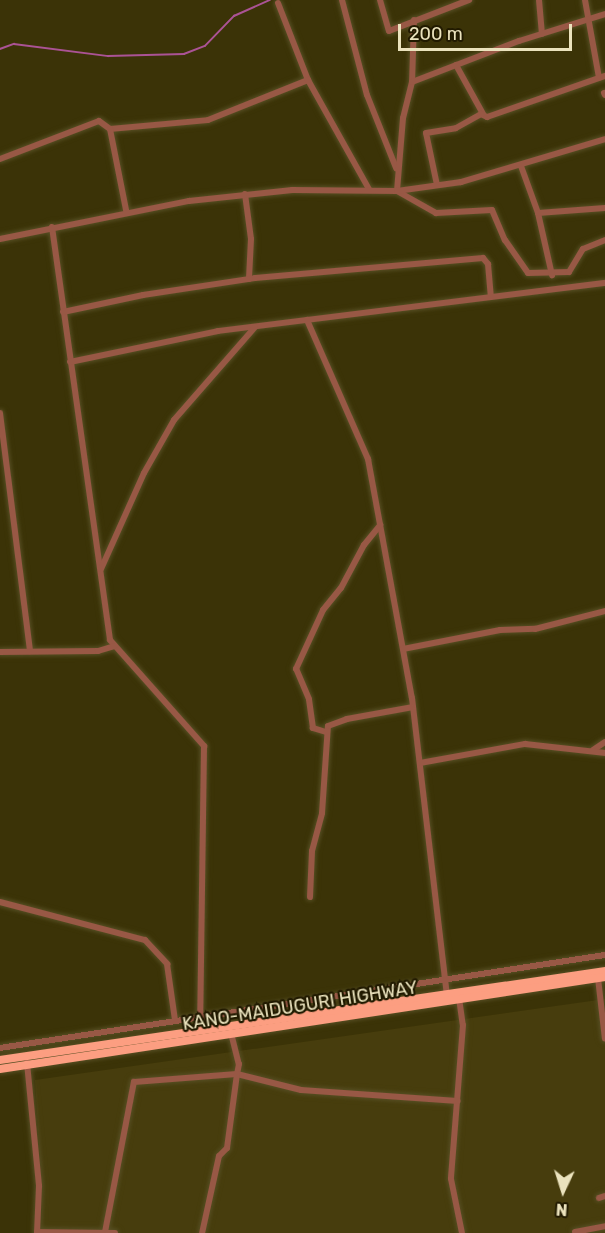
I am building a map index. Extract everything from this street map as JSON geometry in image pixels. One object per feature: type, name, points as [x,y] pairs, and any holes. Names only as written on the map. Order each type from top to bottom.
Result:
[{"type":"highway","name":"KANO-MAIDUGURI HIGHWAY","points":[[0,1069],[27,1060],[200,1031],[605,971]]},
{"type":"highway","name":"KANO-MAIDUGURI HIGHWAY","points":[[0,1060],[27,1060],[231,1033],[602,977]]},
{"type":"street","points":[[342,0],[367,95],[397,172]]},
{"type":"street","points":[[380,0],[389,31],[470,0]]},
{"type":"street","points":[[538,0],[542,34]]},
{"type":"street","points":[[456,65],[483,114],[487,117],[602,77],[586,22],[585,0]]},
{"type":"street","points":[[278,3],[308,80],[369,189]]},
{"type":"street","points":[[412,81],[605,14]]},
{"type":"street","points":[[397,191],[397,172],[412,81],[414,20]]},
{"type":"street","points":[[0,159],[86,124],[99,121],[110,129],[208,120],[308,80]]},
{"type":"street","points":[[437,186],[426,134],[456,128],[483,114]]},
{"type":"street","points":[[110,129],[126,210]]},
{"type":"street","points":[[0,239],[126,210],[245,194],[369,189],[397,191],[437,186],[520,166],[605,138]]},
{"type":"street","points":[[520,166],[538,213],[552,274]]},
{"type":"street","points":[[397,191],[436,213],[492,210],[522,268],[528,273],[569,272]]},
{"type":"street","points":[[245,194],[251,239],[249,279]]},
{"type":"street","points":[[538,213],[605,208]]},
{"type":"street","points":[[52,227],[70,362],[114,646],[204,746],[205,854],[200,1031]]},
{"type":"street","points":[[572,287],[569,272],[583,249],[605,240]]},
{"type":"street","points":[[63,312],[143,295],[249,279],[483,258],[488,264],[491,297]]},
{"type":"street","points":[[70,362],[255,326],[605,283]]},
{"type":"street","points":[[307,320],[368,459],[413,707],[447,994]]},
{"type":"street","points":[[101,570],[144,473],[174,420],[255,326]]},
{"type":"street","points":[[0,413],[30,651]]},
{"type":"street","points":[[326,732],[313,728],[309,699],[296,669],[323,610],[342,588],[364,545],[380,525]]},
{"type":"street","points":[[403,649],[500,630],[535,629],[605,610]]},
{"type":"street","points":[[0,652],[98,651],[114,646]]},
{"type":"street","points":[[310,897],[312,851],[322,813],[328,726],[340,720],[413,707]]},
{"type":"street","points":[[593,750],[605,742]]},
{"type":"street","points":[[420,763],[525,744],[605,753]]},
{"type":"street","points":[[0,902],[145,940],[167,964],[175,1020]]},
{"type":"street","points":[[0,1047],[605,954]]},
{"type":"street","points":[[602,977],[605,1038]]},
{"type":"street","points":[[459,998],[463,1025],[451,1179],[462,1233]]},
{"type":"street","points":[[202,1233],[219,1156],[226,1148],[239,1064],[231,1033]]},
{"type":"street","points":[[27,1060],[39,1186],[37,1233],[115,1233]]},
{"type":"street","points":[[105,1232],[134,1082],[237,1074],[301,1090],[458,1101]]},
{"type":"street","points":[[574,1232],[605,1226]]},
{"type":"shaded area","points":[[605,999],[605,1233],[41,1233],[42,1197],[35,1080]]},
{"type":"waterway","points":[[0,49],[14,44],[108,56],[184,54],[205,46],[234,16],[270,0]]}]
